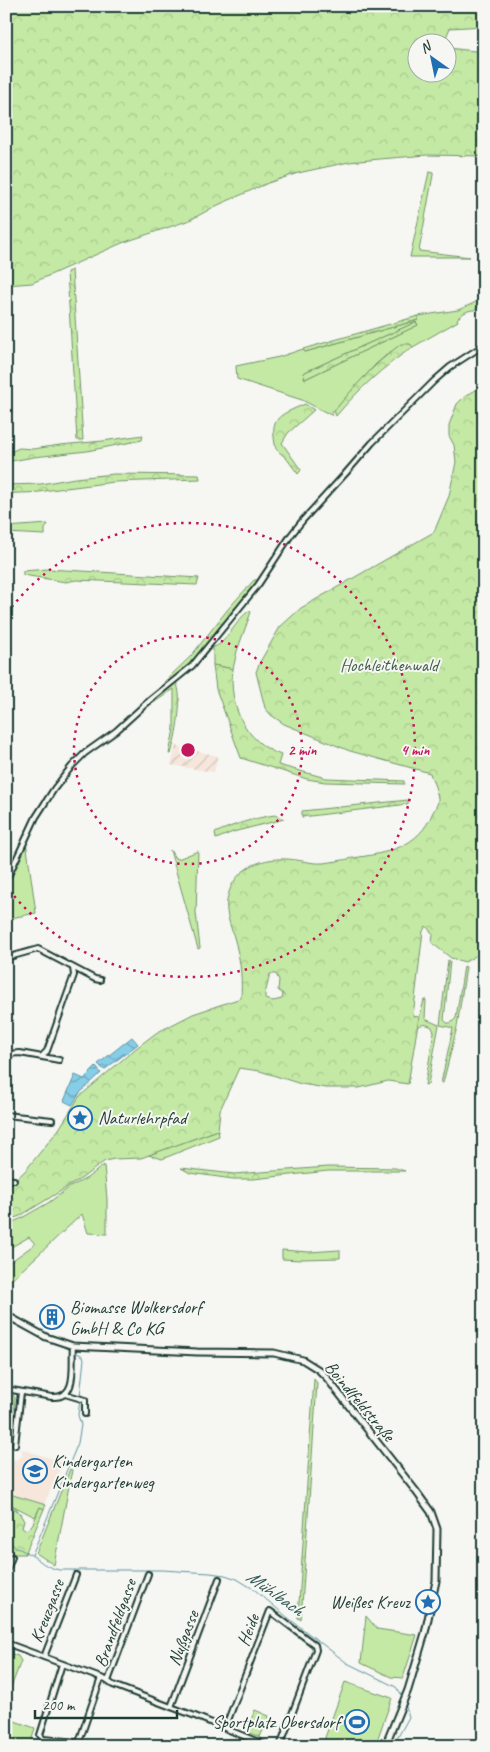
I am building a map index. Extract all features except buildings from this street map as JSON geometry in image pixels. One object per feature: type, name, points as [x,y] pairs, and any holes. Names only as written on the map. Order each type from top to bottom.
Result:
[{"type":"street","points":[[6,880],[36,817],[72,766],[90,749],[116,731],[192,666],[258,585],[298,526],[372,442],[406,407],[450,367],[484,345]]},
{"type":"street","points":[[6,958],[38,949],[95,980],[100,980]]},
{"type":"street","points":[[42,1056],[48,1051],[74,975],[73,968]]},
{"type":"street","points":[[6,1054],[42,1056],[59,1060]]},
{"type":"street","points":[[6,1116],[52,1120]]},
{"type":"street","points":[[6,1179],[14,1180]]},
{"type":"street","name":"Boindlfeldstraße","points":[[6,1315],[46,1337],[73,1346],[168,1351],[274,1353],[303,1360],[326,1377],[415,1490],[436,1522],[438,1554],[433,1595],[420,1653],[406,1696],[385,1746]]},
{"type":"street","points":[[6,1389],[58,1397],[65,1394],[71,1386],[73,1346]]},
{"type":"street","points":[[15,1446],[21,1392]]},
{"type":"street","points":[[65,1394],[82,1398],[85,1402],[85,1414]]},
{"type":"street","points":[[6,1572],[12,1557]]},
{"type":"street","name":"Brandfeldgasse","points":[[108,1681],[148,1574]]},
{"type":"street","name":"Kreuzgasse","points":[[44,1658],[76,1575]]},
{"type":"street","name":"Nußgasse","points":[[171,1707],[219,1579]]},
{"type":"street","name":"Heide","points":[[225,1728],[270,1611],[315,1645],[316,1650],[280,1746]]},
{"type":"street","points":[[6,1643],[101,1678],[113,1685],[268,1746]]},
{"type":"street","points":[[62,1664],[40,1735],[43,1739],[79,1742],[101,1678]]},
{"type":"shaded area","points":[[176,746],[218,756],[214,772],[171,765]]},
{"type":"shaded area","points":[[21,1449],[63,1462],[44,1504],[6,1493],[6,1459],[17,1460],[23,1455]]},
{"type":"green space","points":[[6,6],[484,6],[484,26],[450,28],[448,32],[408,32],[408,82],[458,82],[458,49],[484,52],[484,156],[427,155],[380,159],[349,162],[298,173],[268,183],[218,205],[190,220],[122,243],[32,283],[6,285]]},
{"type":"green space","points":[[429,172],[433,173],[433,175],[419,251],[470,257],[410,257]]},
{"type":"green space","points":[[72,270],[83,440],[77,440],[67,272]]},
{"type":"green space","points":[[484,296],[484,307],[481,305],[465,313],[457,319],[458,321],[413,347],[410,344],[390,352],[376,364],[334,411],[331,411],[333,416],[302,400],[237,379],[236,366],[279,357],[303,349],[305,352],[418,320],[418,316],[458,310]],"holes":[[[416,322],[418,325],[305,379],[303,373]]]},
{"type":"green space","points":[[418,316],[418,320],[305,352],[303,349]]},
{"type":"green space","points":[[416,322],[418,325],[305,379],[303,373]]},
{"type":"green space","points":[[401,344],[410,344],[413,347],[372,379],[336,416],[334,411],[358,384],[374,367]]},
{"type":"green space","name":"Hochleithenwald","points":[[484,385],[484,951],[465,962],[451,958],[432,943],[433,934],[426,926],[423,931],[413,1016],[419,1017],[408,1084],[388,1081],[359,1088],[326,1088],[301,1084],[260,1071],[239,1068],[220,1110],[218,1130],[141,1158],[105,1161],[82,1178],[20,1216],[6,1221],[6,1188],[25,1171],[59,1129],[79,1097],[156,1033],[193,1014],[241,998],[239,961],[228,916],[227,901],[233,883],[243,872],[263,861],[277,859],[323,863],[390,851],[410,841],[427,824],[438,802],[430,773],[350,751],[284,724],[265,708],[256,672],[280,627],[301,608],[434,532],[449,496],[456,462],[454,445],[449,436],[449,425],[457,404],[464,397]],"holes":[[[270,974],[276,974],[279,980],[278,990],[283,994],[282,999],[273,1001],[265,999]]]},
{"type":"green space","points":[[305,404],[314,410],[288,433],[282,443],[301,470],[298,474],[287,459],[276,449],[274,430],[275,424],[282,415]]},
{"type":"green space","points":[[143,435],[142,440],[87,451],[6,462],[6,454],[19,448],[33,449]]},
{"type":"green space","points":[[114,474],[199,475],[200,479],[114,482],[39,492],[6,494],[6,485],[41,484]]},
{"type":"green space","points":[[48,524],[45,529],[45,535],[6,533],[6,527]]},
{"type":"green space","points":[[48,569],[199,578],[197,585],[76,580],[66,582],[23,575],[23,571]]},
{"type":"green space","points":[[254,580],[259,580],[195,659],[166,684],[164,682],[191,656],[228,609]]},
{"type":"green space","points":[[249,611],[251,612],[237,651],[233,669],[213,665],[213,647],[222,642],[240,619]]},
{"type":"green space","points":[[213,665],[233,669],[233,696],[236,709],[249,732],[268,749],[281,755],[278,765],[326,778],[404,781],[404,784],[325,782],[307,779],[241,758],[216,689]]},
{"type":"green space","points":[[176,682],[179,697],[177,728],[171,754],[169,754],[174,729],[174,689],[137,714]]},
{"type":"green space","points":[[408,800],[408,804],[302,817],[302,811]]},
{"type":"green space","points":[[275,815],[284,819],[233,832],[216,839],[215,833],[222,830],[237,824]]},
{"type":"green space","points":[[26,841],[36,913],[6,919],[6,885]]},
{"type":"green space","points":[[170,850],[175,858],[178,859],[198,851],[196,913],[200,948],[198,949]]},
{"type":"green space","points":[[448,960],[450,961],[444,1020],[447,1023],[451,1023],[456,1018],[464,966],[466,967],[457,1027],[443,1083],[441,1083],[453,1028],[440,1025]]},
{"type":"green space","points":[[424,1000],[426,1000],[425,1019],[439,1025],[428,1084],[425,1085],[434,1032],[432,1027],[426,1025],[421,1025],[417,1028]]},
{"type":"green space","points":[[218,1130],[219,1136],[162,1159],[148,1155]]},
{"type":"green space","points":[[104,1165],[107,1199],[107,1234],[88,1233],[82,1214],[6,1285],[6,1265],[35,1244],[29,1237],[6,1250],[6,1225],[48,1203]]},
{"type":"green space","points":[[328,1167],[395,1168],[405,1171],[328,1171],[253,1179],[233,1179],[190,1173],[181,1168],[234,1174]]},
{"type":"green space","points":[[282,1250],[309,1252],[340,1250],[340,1258],[282,1259]]},
{"type":"green space","points":[[314,1379],[317,1383],[301,1620],[298,1618]]},
{"type":"green space","points":[[6,1394],[13,1395],[15,1398],[10,1443],[6,1444]]},
{"type":"green space","points":[[70,1469],[72,1470],[54,1565],[36,1553]]},
{"type":"green space","points":[[6,1493],[46,1505],[44,1509],[40,1507],[35,1517],[6,1502]]},
{"type":"green space","points":[[6,1502],[17,1509],[24,1521],[22,1528],[25,1530],[33,1524],[40,1507],[44,1509],[25,1554],[15,1554],[6,1548]]},
{"type":"green space","points":[[366,1616],[377,1629],[417,1635],[403,1678],[391,1677],[361,1663]]},
{"type":"green space","points":[[6,1652],[18,1656],[21,1661],[9,1693],[6,1696]]},
{"type":"green space","name":"Sportplatz Obersdorf","points":[[345,1682],[392,1698],[375,1746],[322,1746]]},
{"type":"green space","points":[[255,1710],[269,1716],[260,1737],[246,1732]]},
{"type":"green space","points":[[6,1718],[35,1728],[30,1746],[6,1746]]},
{"type":"water","points":[[132,1037],[138,1044],[104,1070],[98,1064]]},
{"type":"water","points":[[96,1067],[101,1073],[80,1093],[72,1105],[64,1101],[75,1075],[84,1079]]},
{"type":"waterway","points":[[77,1353],[83,1356],[84,1359],[80,1396]]},
{"type":"waterway","points":[[32,1555],[78,1443],[81,1425],[78,1415],[80,1400]]},
{"type":"waterway","points":[[6,1504],[22,1514]]},
{"type":"waterway","name":"Mühlbach","points":[[6,1540],[46,1565],[59,1570],[162,1570],[210,1573],[237,1579],[255,1590],[347,1663],[396,1687],[403,1698]]},
{"type":"waterway","name":"Mühlbach","points":[[393,1746],[409,1717],[405,1704]]},
{"type":"place","name":"Naturlehrpfad","points":[[80,1118]]},
{"type":"place","name":"Biomasse Wolkersdorf GmbH & Co KG","points":[[52,1317]]},
{"type":"place","name":"Kindergarten Kindergartenweg","points":[[35,1471]]},
{"type":"place","name":"Weißes Kreuz","points":[[428,1602]]},
{"type":"place","name":"Sportplatz Obersdorf","points":[[357,1722]]}]
